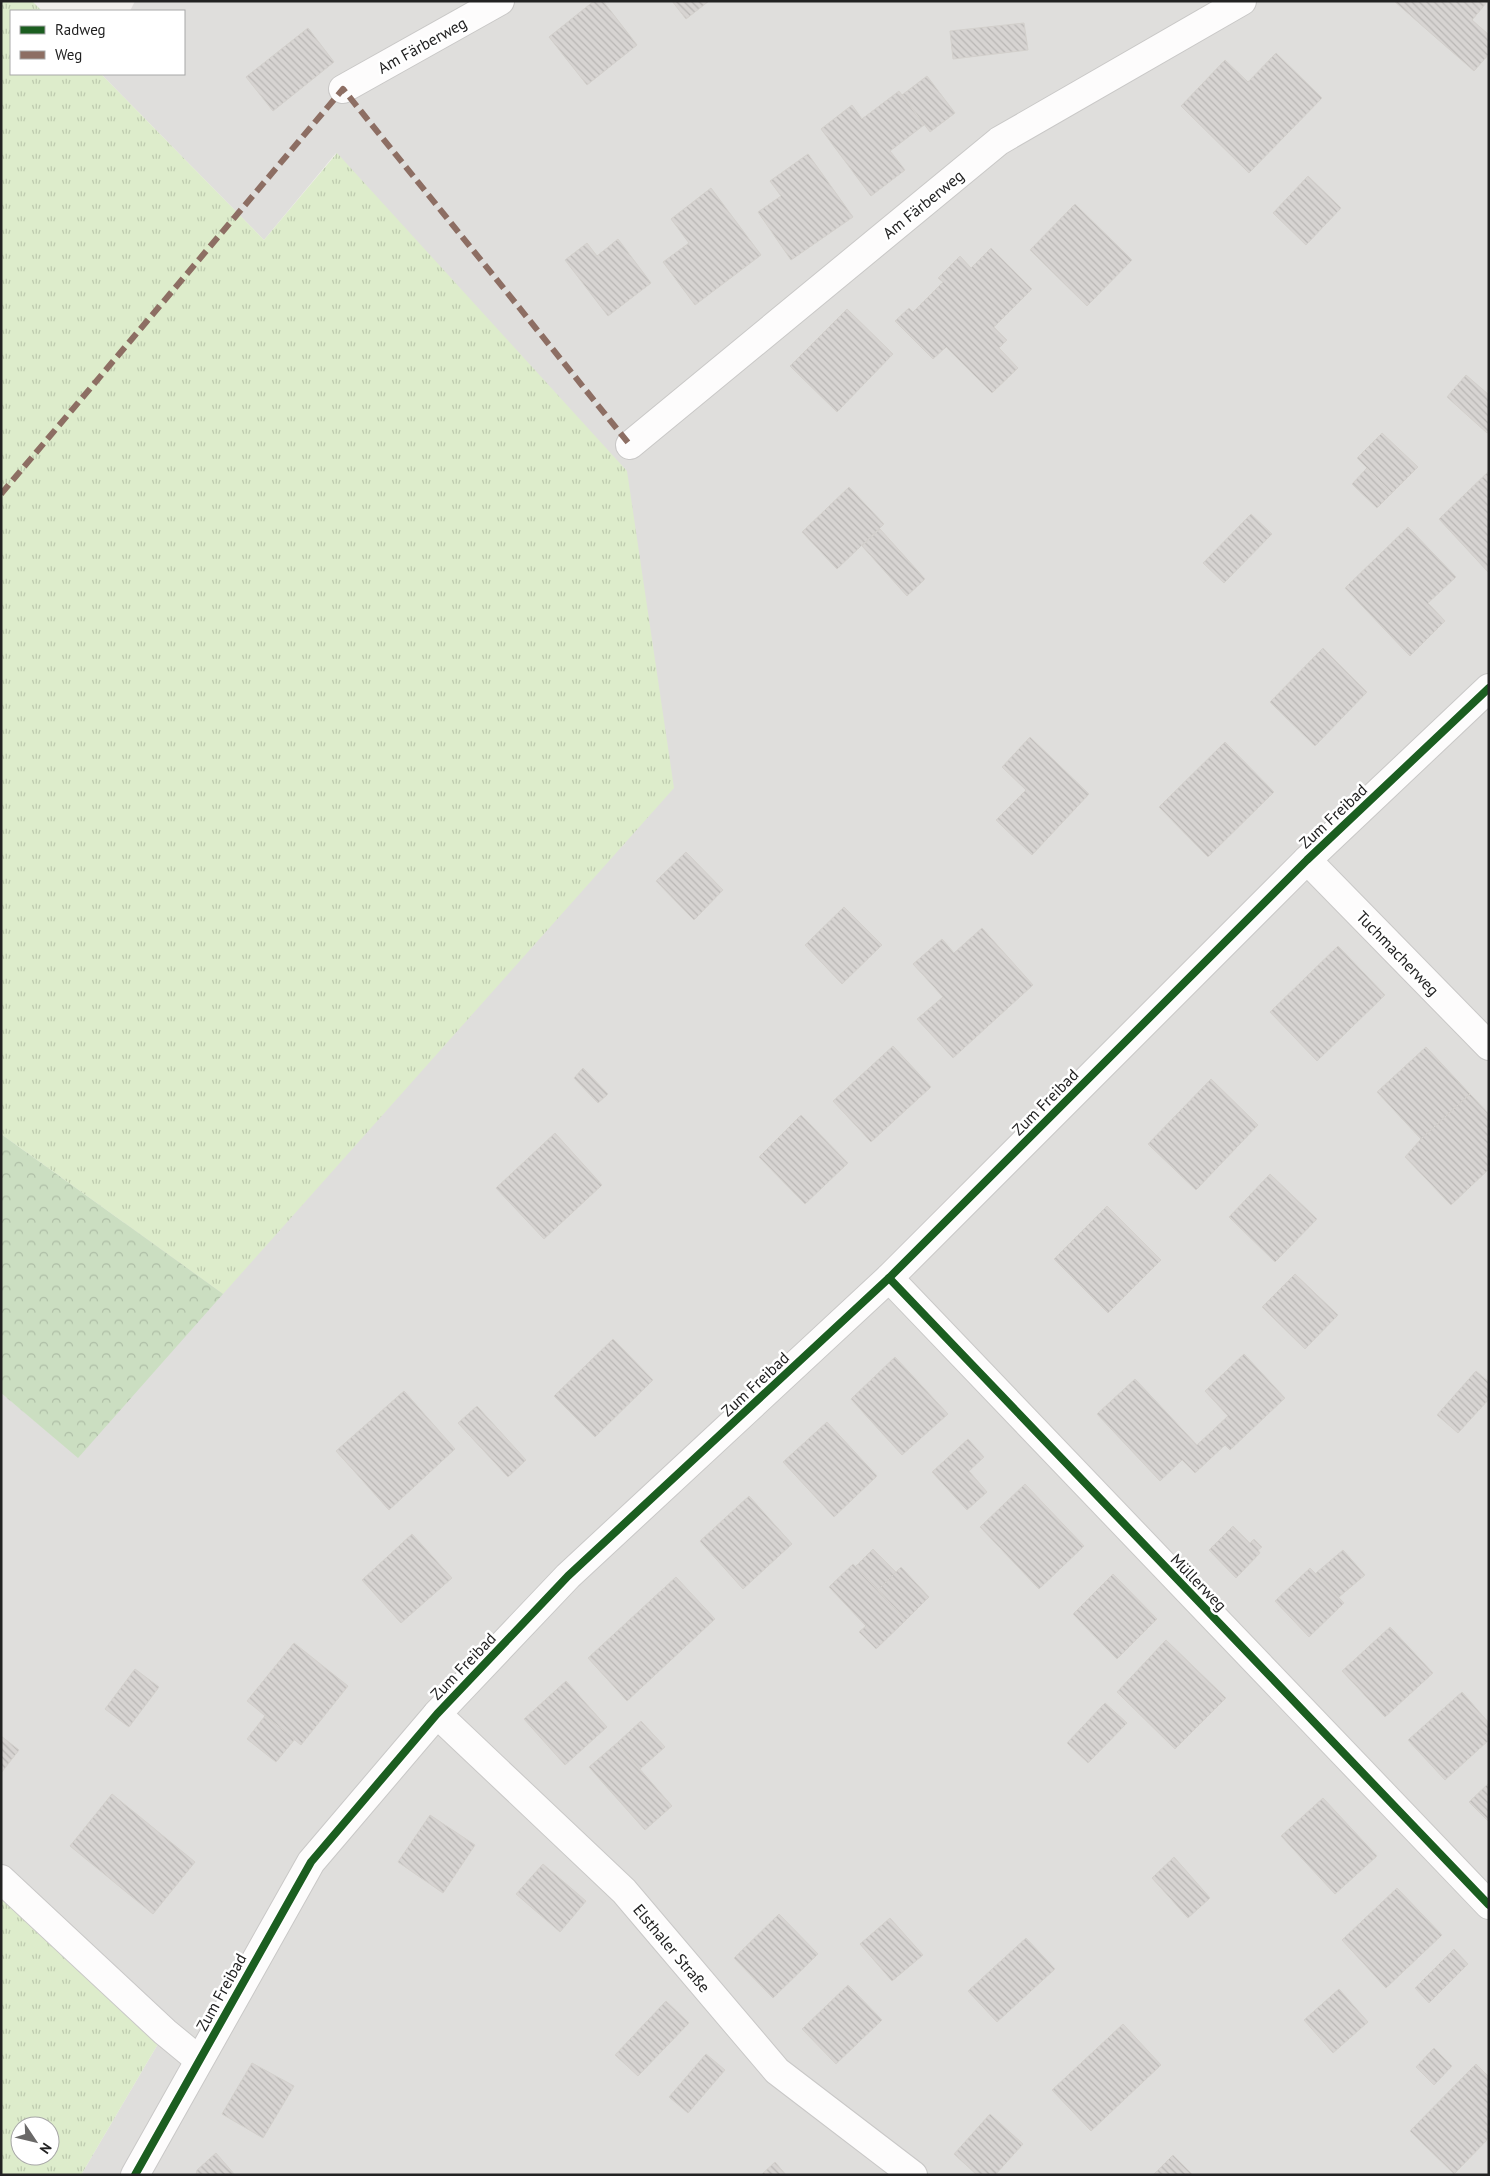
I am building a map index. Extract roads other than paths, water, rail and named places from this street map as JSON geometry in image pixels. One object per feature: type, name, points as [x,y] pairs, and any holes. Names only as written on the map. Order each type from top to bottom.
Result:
[{"type":"street","name":"Am Färberweg","points":[[343,89],[500,1]]},
{"type":"street","name":"Am Färberweg","points":[[630,445],[1000,141],[1242,1]]},
{"type":"street","name":"Zum Freibad","points":[[135,2175],[310,1862],[436,1714],[568,1576],[889,1278],[1307,860],[1489,688]]},
{"type":"street","name":"Tuchmacherweg","points":[[1307,860],[1489,1046]]},
{"type":"street","name":"Müllerweg","points":[[889,1278],[1489,1905]]},
{"type":"street","name":"Elsthaler Straße","points":[[436,1714],[624,1891],[777,2071],[913,2175]]},
{"type":"street","name":"Zum Freibad","points":[[1,1879],[165,2032],[199,2060]]}]
